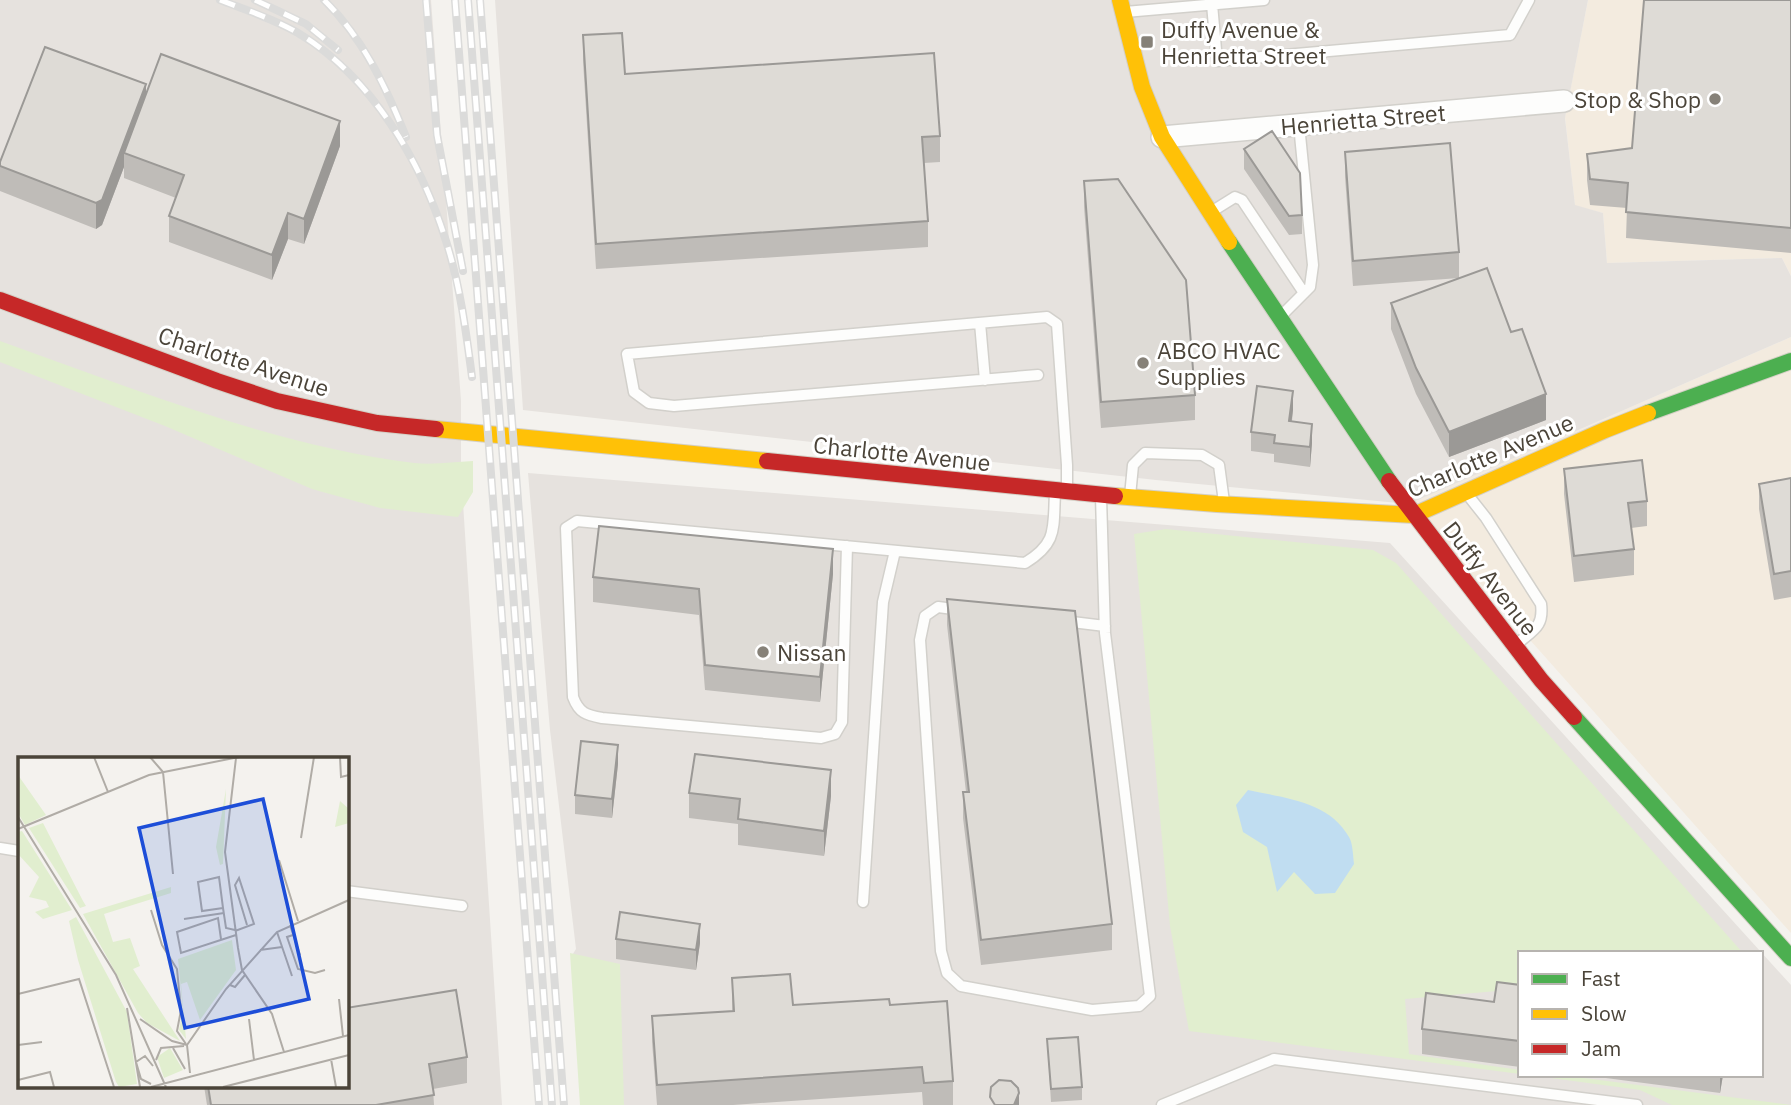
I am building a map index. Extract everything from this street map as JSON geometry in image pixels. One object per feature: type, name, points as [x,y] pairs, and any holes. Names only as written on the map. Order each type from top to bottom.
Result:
[{"type":"street","name":"Duffy Avenue","points":[[1121,6],[1142,87],[1162,137],[1371,456],[1541,680],[1791,958]]},
{"type":"street","name":"Henrietta Street","points":[[1162,137],[1564,101]]},
{"type":"street","name":"Charlotte Avenue","points":[[0,300],[277,401],[377,423],[1061,491],[1224,505],[1414,515],[1605,430],[1791,361]]},
{"type":"lane","points":[[1121,6],[1264,0]]},
{"type":"lane","points":[[1212,4],[1217,61],[1510,35],[1529,0]]},
{"type":"lane","points":[[1279,318],[1310,287],[1312,265],[1299,125]]},
{"type":"lane","points":[[1210,213],[1235,197],[1242,200],[1304,293]]},
{"type":"lane","points":[[847,546],[842,722],[835,734],[821,738],[602,718],[585,715],[577,709],[573,697],[566,528],[578,521],[847,546],[1025,563],[1038,555],[1052,538],[1068,465],[1057,324],[1047,317],[627,354],[634,393],[649,402],[674,406],[1038,375]]},
{"type":"lane","points":[[980,323],[985,380]]},
{"type":"lane","points":[[1130,497],[1133,465],[1145,453],[1202,455],[1219,465],[1224,505]]},
{"type":"lane","points":[[1465,492],[1486,518],[1541,604],[1540,624],[1515,646]]},
{"type":"lane","points":[[976,612],[938,607],[925,615],[920,640],[941,951],[947,973],[961,986],[1092,1010],[1139,1006],[1150,996],[1105,626],[1101,494]]},
{"type":"lane","points":[[863,902],[883,602],[895,551]]},
{"type":"lane","points":[[1053,620],[1105,626]]},
{"type":"lane","points":[[0,848],[18,851]]},
{"type":"lane","points":[[348,891],[462,906]]},
{"type":"lane","points":[[1162,1105],[1273,1059],[1637,1105]]},
{"type":"shaded area","points":[[0,0],[431,0],[461,401],[461,472],[502,1105],[0,1105]]},
{"type":"shaded area","points":[[495,0],[1588,0],[1565,118],[1575,205],[1603,213],[1607,263],[1782,258],[1791,276],[1791,337],[1409,504],[1156,480],[523,410]]},
{"type":"shaded area","name":"Stop & Shop","points":[[1588,0],[1791,0],[1791,276],[1782,258],[1607,263],[1603,213],[1575,206],[1565,117]]},
{"type":"shaded area","points":[[1791,337],[1791,933],[1409,504]]},
{"type":"shaded area","points":[[528,473],[1390,543],[1760,951],[1518,951],[1518,1077],[1763,1077],[1763,954],[1791,985],[1791,1105],[582,1105],[571,957],[576,949],[550,730]]},
{"type":"green space","points":[[0,341],[204,413],[308,443],[414,463],[473,461],[473,492],[458,517],[380,508],[312,489],[165,426],[0,362]]},
{"type":"green space","points":[[1166,529],[1373,550],[1396,563],[1741,951],[1518,951],[1518,989],[1405,999],[1409,1054],[1518,1070],[1518,1074],[1189,1031],[1170,926],[1134,534]]},
{"type":"green space","points":[[570,953],[620,964],[624,1105],[580,1105]]},
{"type":"green space","points":[[1544,1077],[1576,1077],[1791,1105],[1672,1105],[1640,1090]]},
{"type":"water","points":[[1248,790],[1318,808],[1340,825],[1350,840],[1354,864],[1335,893],[1315,894],[1294,872],[1277,892],[1267,847],[1243,832],[1236,805]]},
{"type":"building","name":"Stop & Shop","points":[[1644,0],[1791,0],[1791,228],[1626,212],[1628,183],[1590,179],[1587,154],[1632,148]]},
{"type":"building","points":[[622,33],[625,74],[934,53],[940,136],[922,137],[928,221],[596,244],[583,35]]},
{"type":"building","points":[[45,47],[146,84],[102,200],[96,203],[0,166]]},
{"type":"building","points":[[161,54],[340,121],[304,219],[288,213],[272,255],[169,216],[184,175],[124,153]]},
{"type":"building","points":[[1272,131],[1300,173],[1302,215],[1289,216],[1244,149]]},
{"type":"building","points":[[1450,143],[1459,252],[1353,261],[1345,152]]},
{"type":"building","name":"ABCO HVAC Supplies","points":[[1118,179],[1186,280],[1195,395],[1101,402],[1084,181]]},
{"type":"building","points":[[1487,268],[1511,332],[1522,329],[1546,394],[1449,432],[1416,368],[1391,303]]},
{"type":"building","points":[[1257,386],[1293,391],[1289,421],[1312,424],[1310,447],[1274,443],[1275,435],[1251,432]]},
{"type":"building","points":[[1642,460],[1647,501],[1628,503],[1634,549],[1574,556],[1564,469]]},
{"type":"building","points":[[1791,478],[1791,571],[1774,574],[1759,484]]},
{"type":"building","name":"Nissan","points":[[599,526],[833,549],[820,677],[705,665],[699,589],[593,577]]},
{"type":"building","points":[[947,599],[1075,611],[1112,924],[981,940],[963,792],[969,792]]},
{"type":"building","points":[[581,741],[618,745],[612,799],[575,795]]},
{"type":"building","points":[[695,754],[831,770],[824,831],[738,819],[740,799],[689,793]]},
{"type":"building","points":[[620,912],[700,924],[696,950],[616,939]]},
{"type":"building","points":[[790,974],[793,1005],[889,999],[890,1005],[947,1001],[953,1081],[924,1083],[922,1067],[657,1085],[652,1016],[734,1011],[732,978]]},
{"type":"building","points":[[1497,982],[1518,985],[1518,1041],[1422,1029],[1426,993],[1494,1002]]},
{"type":"building","points":[[456,990],[467,1057],[429,1064],[434,1095],[376,1105],[211,1105],[208,1088],[348,1088],[348,1008]]},
{"type":"building","points":[[1078,1037],[1082,1087],[1051,1089],[1047,1039]]},
{"type":"building","points":[[999,1080],[1011,1081],[1018,1088],[1019,1093],[1014,1105],[995,1105],[990,1097],[991,1087]]},
{"type":"railway","points":[[220,0],[289,28],[325,51],[371,97],[390,124],[423,181],[446,241],[459,291],[472,377]]},
{"type":"railway","points":[[255,0],[306,24],[338,50]]},
{"type":"railway","points":[[324,0],[362,47],[406,137]]},
{"type":"railway","points":[[426,0],[437,135],[463,271]]},
{"type":"railway","points":[[455,0],[539,1105]]},
{"type":"railway","points":[[468,0],[552,1105]]},
{"type":"railway","points":[[480,0],[564,1105]]},
{"type":"traffic: fast","points":[[1229,242],[1389,481]]},
{"type":"traffic: fast","points":[[1648,413],[1791,361]]},
{"type":"traffic: fast","points":[[1574,717],[1791,958]]},
{"type":"traffic: slow","points":[[1120,0],[1142,87],[1162,137],[1229,242]]},
{"type":"traffic: slow","points":[[1115,496],[1414,515],[1648,413]]},
{"type":"traffic: slow","points":[[436,429],[767,461]]},
{"type":"traffic: jam","points":[[0,300],[277,401],[377,423],[436,429]]},
{"type":"traffic: jam","points":[[767,461],[1115,496]]},
{"type":"traffic: jam","points":[[1389,481],[1541,680],[1574,717]]},
{"type":"place","name":"Duffy Avenue & Henrietta Street","points":[[1147,42]]},
{"type":"place","name":"Stop & Shop","points":[[1715,99]]},
{"type":"place","name":"ABCO HVAC Supplies","points":[[1143,363]]},
{"type":"place","name":"Nissan","points":[[763,652]]}]
